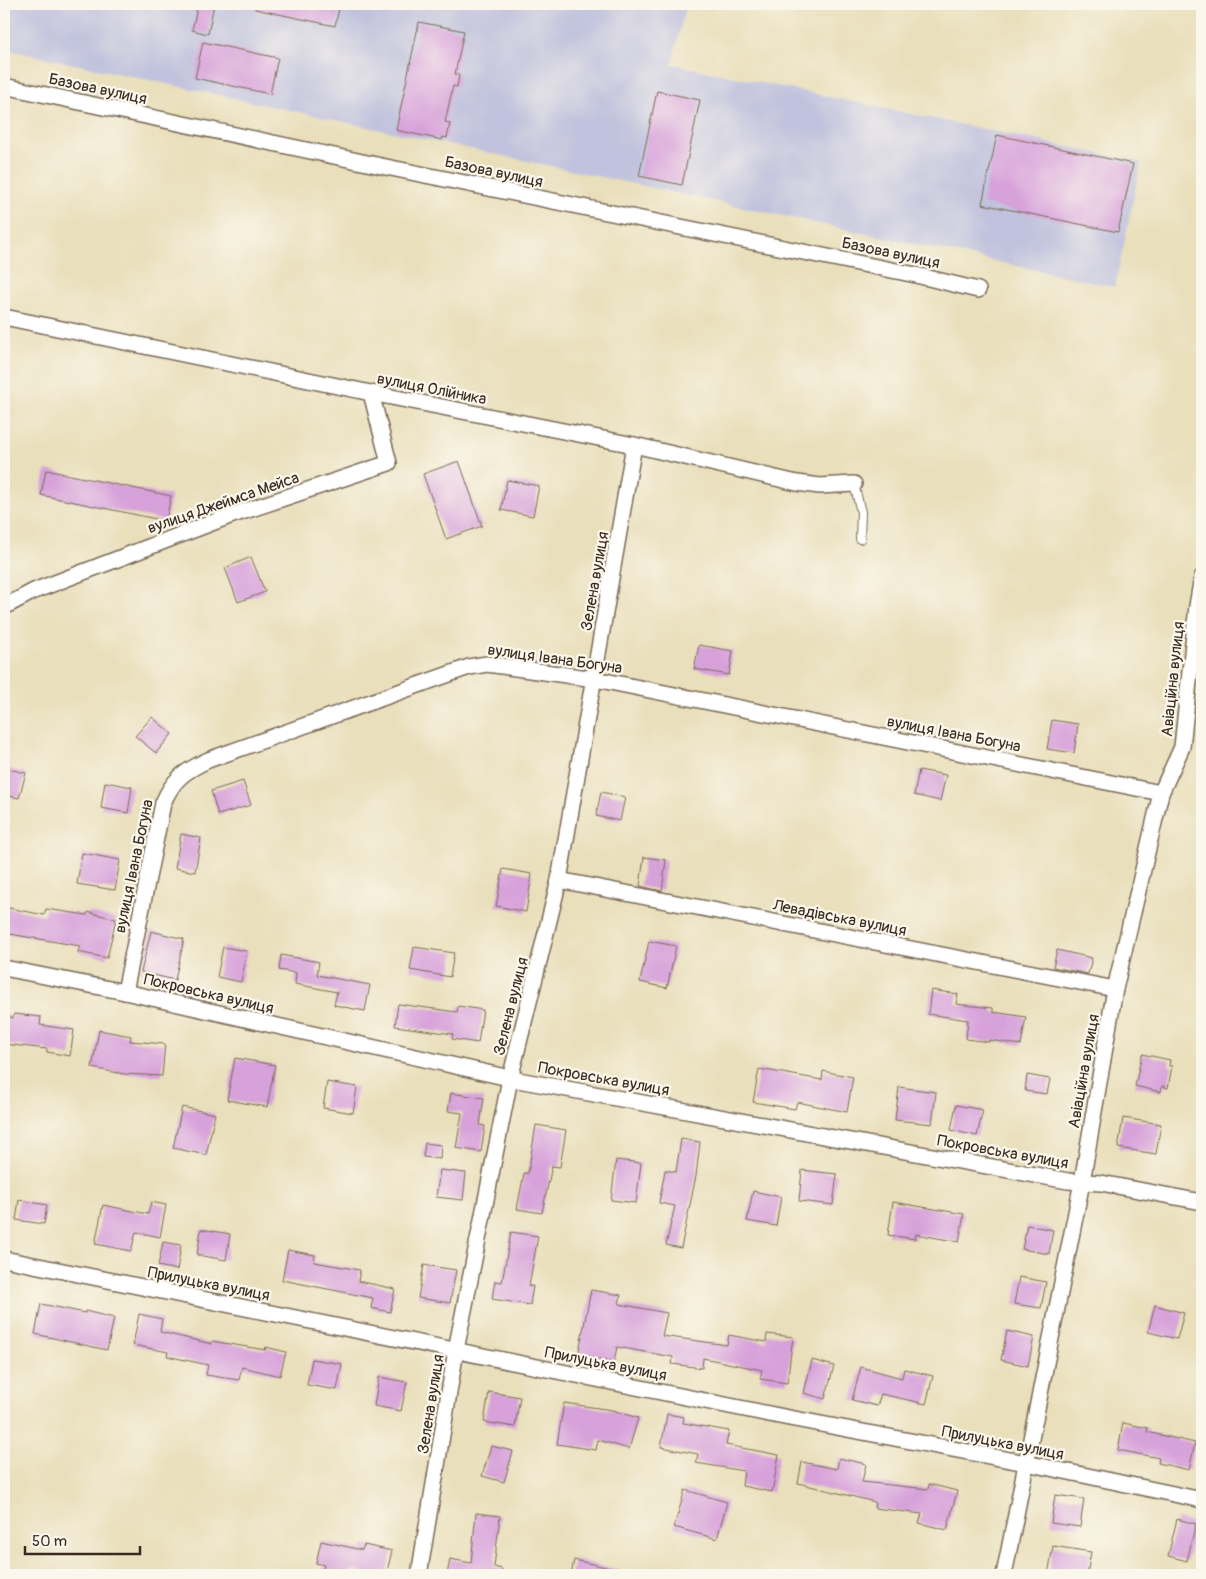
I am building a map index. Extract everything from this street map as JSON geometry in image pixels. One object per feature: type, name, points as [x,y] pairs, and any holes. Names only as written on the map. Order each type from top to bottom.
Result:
[{"type":"street","name":"Базова вулиця","points":[[4,86],[386,167],[908,273],[978,290]]},
{"type":"street","name":"вулиця Олійника","points":[[4,317],[371,394],[634,446],[797,483],[820,486],[854,484]]},
{"type":"street","name":"вулиця Джеймса Мейса","points":[[4,607],[34,591],[227,517],[389,463],[371,394]]},
{"type":"street","name":"Зелена вулиця","points":[[419,1575],[456,1350],[510,1078],[559,880],[634,446]]},
{"type":"street","name":"Авіаційна вулиця","points":[[1004,1575],[1082,1182],[1115,989],[1161,793],[1182,747],[1197,606],[1202,577]]},
{"type":"street","name":"вулиця Івана Богуна","points":[[125,992],[163,803],[168,789],[178,777],[208,760],[469,667],[487,664],[595,679],[1161,793]]},
{"type":"street","name":"Левадівська вулиця","points":[[559,880],[1115,989]]},
{"type":"street","name":"Покровська вулиця","points":[[4,968],[125,992],[510,1078],[1058,1180],[1101,1183],[1202,1202]]},
{"type":"street","name":"Прилуцька вулиця","points":[[4,1259],[774,1415],[1026,1463],[1202,1500]]},
{"type":"lane","points":[[854,484],[860,512],[860,539]]},
{"type":"shaded area","points":[[4,4],[686,4],[672,64],[1141,162],[1115,287],[4,49]]},
{"type":"building","points":[[198,4],[214,4],[208,34],[192,30]]},
{"type":"building","points":[[256,4],[340,4],[335,26],[255,9]]},
{"type":"building","points":[[419,22],[464,31],[455,74],[459,75],[457,87],[453,86],[445,122],[450,123],[447,138],[443,137],[442,140],[396,130]]},
{"type":"building","points":[[203,42],[278,58],[270,94],[195,78]]},
{"type":"building","points":[[657,91],[700,100],[682,185],[639,176]]},
{"type":"building","points":[[997,135],[1133,164],[1118,232],[982,204]]},
{"type":"building","points":[[459,461],[482,526],[446,539],[423,474]]},
{"type":"building","points":[[46,470],[171,496],[166,521],[41,495]]},
{"type":"building","points":[[507,480],[539,486],[533,516],[501,510]]},
{"type":"building","points":[[251,557],[265,592],[238,602],[225,568]]},
{"type":"building","points":[[699,645],[733,651],[729,675],[694,669]]},
{"type":"building","points":[[152,717],[172,734],[156,753],[135,736]]},
{"type":"building","points":[[1052,720],[1078,724],[1074,753],[1047,749]]},
{"type":"building","points":[[4,768],[26,773],[19,798],[4,795]]},
{"type":"building","points":[[919,770],[946,775],[940,801],[914,795]]},
{"type":"building","points":[[243,781],[251,805],[218,815],[211,791]]},
{"type":"building","points":[[105,782],[132,787],[128,813],[101,808]]},
{"type":"building","points":[[601,792],[625,797],[620,821],[596,816]]},
{"type":"building","points":[[181,834],[201,838],[195,872],[175,868]]},
{"type":"building","points":[[82,853],[120,860],[115,890],[77,884]]},
{"type":"building","points":[[644,857],[666,860],[662,891],[640,886]]},
{"type":"building","points":[[503,869],[532,874],[526,912],[496,906]]},
{"type":"building","points":[[4,907],[44,915],[46,909],[87,915],[88,912],[116,919],[107,958],[78,952],[80,946],[4,933]]},
{"type":"building","points":[[151,931],[184,939],[175,980],[141,972]]},
{"type":"building","points":[[649,941],[676,946],[667,988],[640,982]]},
{"type":"building","points":[[223,947],[247,951],[241,982],[217,977]]},
{"type":"building","points":[[414,947],[454,953],[450,977],[410,970]]},
{"type":"building","points":[[1057,950],[1092,958],[1088,974],[1053,967]]},
{"type":"building","points":[[281,955],[319,962],[317,975],[370,985],[365,1011],[334,1005],[337,992],[295,984],[296,973],[279,970]]},
{"type":"building","points":[[931,990],[958,994],[956,1004],[993,1008],[993,1012],[1026,1017],[1021,1045],[989,1040],[989,1042],[966,1039],[968,1020],[928,1014]]},
{"type":"building","points":[[398,1004],[457,1012],[458,1006],[483,1010],[478,1043],[452,1039],[453,1034],[395,1026]]},
{"type":"building","points":[[14,1014],[41,1017],[40,1025],[74,1030],[70,1056],[47,1052],[47,1049],[4,1044],[4,1015],[13,1018]]},
{"type":"building","points":[[99,1030],[131,1036],[130,1041],[165,1044],[162,1076],[124,1074],[92,1068]]},
{"type":"building","points":[[1142,1054],[1170,1060],[1169,1066],[1172,1066],[1168,1088],[1162,1086],[1161,1092],[1135,1086]]},
{"type":"building","points":[[235,1058],[275,1065],[267,1107],[227,1100]]},
{"type":"building","points":[[759,1069],[822,1080],[823,1071],[853,1077],[847,1112],[797,1102],[795,1109],[753,1102]]},
{"type":"building","points":[[1027,1075],[1050,1079],[1047,1094],[1025,1091]]},
{"type":"building","points":[[327,1082],[357,1087],[353,1113],[323,1108]]},
{"type":"building","points":[[899,1087],[936,1092],[932,1124],[895,1120]]},
{"type":"building","points":[[451,1093],[484,1098],[480,1125],[485,1126],[481,1152],[456,1148],[462,1113],[448,1111]]},
{"type":"building","points":[[956,1105],[983,1110],[977,1136],[951,1130]]},
{"type":"building","points":[[182,1107],[215,1114],[206,1155],[173,1148]]},
{"type":"building","points":[[1123,1118],[1161,1124],[1156,1154],[1118,1148]]},
{"type":"building","points":[[536,1125],[566,1130],[560,1167],[552,1166],[542,1213],[517,1209],[524,1173],[528,1173]]},
{"type":"building","points":[[681,1139],[700,1142],[696,1176],[681,1248],[666,1245],[675,1206],[659,1203],[665,1170],[676,1172]]},
{"type":"building","points":[[425,1143],[441,1145],[440,1159],[423,1157]]},
{"type":"building","points":[[616,1160],[641,1163],[636,1203],[611,1200]]},
{"type":"building","points":[[440,1170],[466,1173],[463,1200],[436,1197]]},
{"type":"building","points":[[802,1170],[837,1174],[833,1205],[799,1201]]},
{"type":"building","points":[[753,1191],[781,1197],[776,1226],[747,1221]]},
{"type":"building","points":[[19,1200],[47,1205],[44,1224],[16,1220]]},
{"type":"building","points":[[151,1202],[166,1205],[160,1237],[136,1232],[131,1251],[95,1244],[103,1205],[148,1214]]},
{"type":"building","points":[[893,1202],[964,1214],[959,1242],[916,1234],[915,1239],[888,1235]]},
{"type":"building","points":[[1027,1225],[1053,1230],[1049,1254],[1022,1249]]},
{"type":"building","points":[[201,1229],[230,1234],[226,1260],[197,1255]]},
{"type":"building","points":[[511,1232],[538,1236],[529,1286],[533,1286],[530,1305],[492,1299],[495,1281],[502,1282]]},
{"type":"building","points":[[163,1242],[181,1245],[177,1270],[158,1266]]},
{"type":"building","points":[[288,1250],[315,1255],[314,1262],[360,1270],[358,1281],[395,1289],[390,1312],[371,1308],[373,1298],[282,1280]]},
{"type":"building","points":[[424,1265],[456,1270],[450,1303],[418,1298]]},
{"type":"building","points":[[1019,1277],[1046,1282],[1041,1308],[1014,1304]]},
{"type":"building","points":[[591,1290],[621,1295],[619,1304],[667,1313],[662,1336],[727,1345],[729,1335],[766,1342],[767,1334],[793,1337],[787,1383],[760,1379],[762,1370],[703,1358],[702,1368],[672,1364],[673,1357],[617,1347],[614,1362],[578,1356]]},
{"type":"building","points":[[41,1304],[114,1318],[107,1350],[35,1334]]},
{"type":"building","points":[[1155,1305],[1184,1313],[1177,1339],[1148,1332]]},
{"type":"building","points":[[139,1314],[162,1319],[160,1332],[212,1344],[212,1341],[265,1350],[266,1347],[286,1352],[280,1376],[242,1367],[239,1380],[206,1375],[208,1365],[167,1356],[168,1352],[133,1345]]},
{"type":"building","points":[[1007,1331],[1034,1337],[1028,1366],[1001,1360]]},
{"type":"building","points":[[312,1359],[342,1364],[337,1390],[307,1385]]},
{"type":"building","points":[[812,1360],[834,1366],[825,1399],[804,1393]]},
{"type":"building","points":[[861,1367],[902,1378],[904,1369],[933,1376],[926,1404],[881,1394],[877,1406],[852,1400]]},
{"type":"building","points":[[379,1377],[407,1382],[401,1411],[374,1406]]},
{"type":"building","points":[[489,1392],[520,1397],[515,1427],[484,1422]]},
{"type":"building","points":[[564,1403],[612,1410],[638,1418],[629,1449],[598,1440],[596,1450],[557,1444]]},
{"type":"building","points":[[667,1414],[684,1417],[683,1423],[729,1431],[726,1445],[779,1455],[772,1492],[742,1486],[744,1471],[696,1463],[698,1454],[661,1447]]},
{"type":"building","points":[[1123,1423],[1148,1428],[1147,1432],[1195,1443],[1189,1470],[1158,1463],[1159,1458],[1118,1450]]},
{"type":"building","points":[[491,1446],[513,1451],[504,1482],[482,1476]]},
{"type":"building","points":[[839,1458],[866,1464],[862,1482],[928,1489],[929,1484],[957,1491],[947,1530],[919,1523],[922,1514],[874,1508],[875,1502],[798,1483],[802,1462],[837,1469]]},
{"type":"building","points":[[685,1490],[727,1502],[717,1539],[674,1527]]},
{"type":"building","points":[[1055,1495],[1084,1499],[1080,1527],[1051,1523]]},
{"type":"building","points":[[476,1513],[500,1516],[494,1567],[502,1569],[502,1575],[447,1575],[450,1559],[471,1563]]},
{"type":"building","points":[[1177,1519],[1196,1524],[1187,1561],[1168,1556]]},
{"type":"building","points":[[321,1541],[362,1550],[364,1545],[392,1551],[386,1575],[373,1575],[352,1570],[351,1575],[322,1575],[324,1565],[316,1563]]},
{"type":"building","points":[[1053,1546],[1091,1552],[1087,1575],[1048,1575]]},
{"type":"building","points":[[574,1560],[619,1570],[619,1575],[571,1575]]}]
